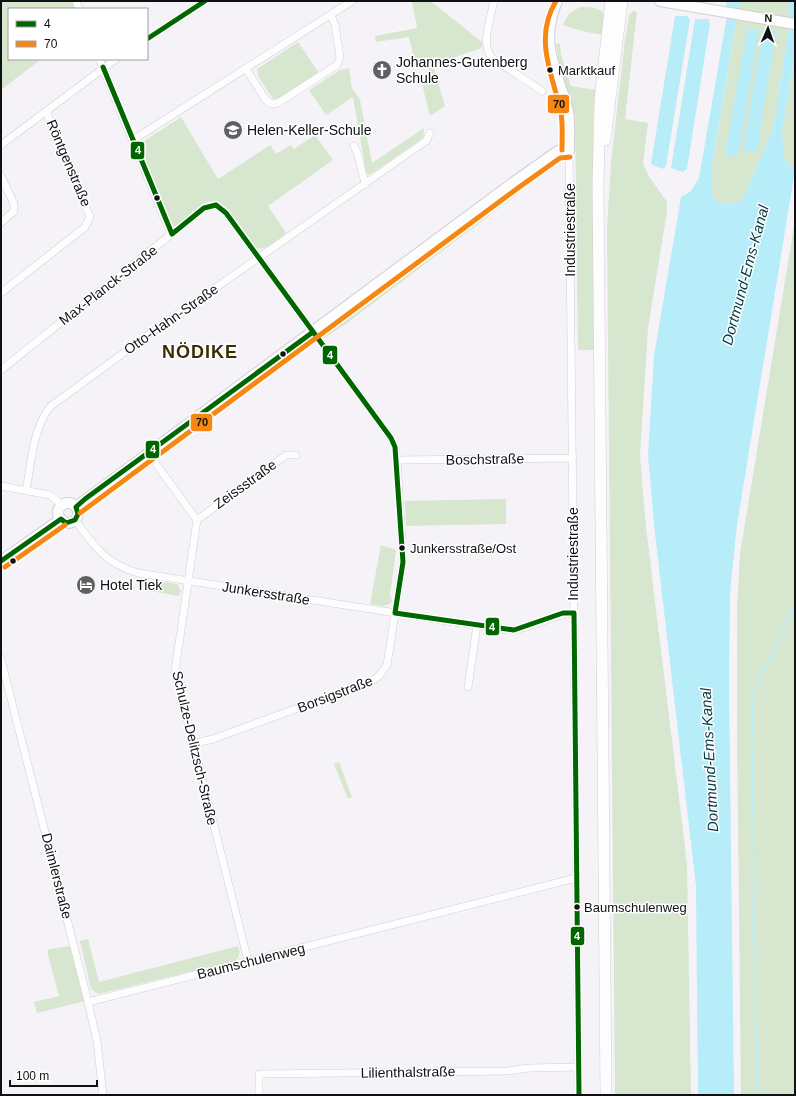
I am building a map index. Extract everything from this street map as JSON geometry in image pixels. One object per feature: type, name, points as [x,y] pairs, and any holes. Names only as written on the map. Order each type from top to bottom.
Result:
[{"type":"main road","points":[[606,1095],[598,212],[600,100],[611,1]]},
{"type":"main road","points":[[598,212],[622,1]]},
{"type":"street","points":[[148,38],[205,1]]},
{"type":"street","points":[[133,140],[352,1]]},
{"type":"street","points":[[494,1],[486,46],[488,53],[492,58],[542,91]]},
{"type":"street","points":[[660,1],[791,20]]},
{"type":"street","name":"Industriestraße","points":[[558,3],[552,37],[552,64],[568,112],[569,150],[579,1095]]},
{"type":"street","points":[[246,69],[266,100],[271,104],[278,104],[338,65],[340,62],[336,31],[331,15]]},
{"type":"street","points":[[99,60],[172,234]]},
{"type":"street","points":[[1,145],[115,60]]},
{"type":"street","name":"Röntgenstraße","points":[[1,293],[84,227],[90,216],[46,111]]},
{"type":"street","name":"Otto-Hahn-Straße","points":[[26,491],[40,425],[45,413],[51,406],[134,345],[426,141],[430,133]]},
{"type":"street","points":[[354,146],[358,152],[363,177],[366,184]]},
{"type":"street","points":[[76,507],[553,154],[562,150],[569,150]]},
{"type":"street","points":[[1,176],[14,204],[14,212],[1,223]]},
{"type":"street","name":"Max-Planck-Straße","points":[[1,370],[204,208],[216,205]]},
{"type":"street","name":"Borsigstraße","points":[[192,744],[213,739],[379,676],[387,665],[403,562],[397,460],[395,447],[391,438],[226,213],[216,205]]},
{"type":"street","points":[[148,453],[197,520]]},
{"type":"street","name":"Zeissstraße","points":[[197,520],[286,455],[296,455]]},
{"type":"street","name":"Boschstraße","points":[[397,460],[573,458]]},
{"type":"street","points":[[1,486],[53,497],[63,506]]},
{"type":"street","points":[[71,504],[76,507],[78,514],[75,520],[66,523],[61,519],[59,511],[63,506],[71,504]]},
{"type":"street","points":[[1,562],[61,519]]},
{"type":"street","name":"Junkersstraße","points":[[75,520],[106,558],[121,568],[138,573],[395,614],[514,630],[563,613],[574,613]]},
{"type":"street","name":"Schulze-Delitzsch-Straße","points":[[197,520],[175,671],[192,744],[248,961]]},
{"type":"street","points":[[468,687],[477,625]]},
{"type":"street","name":"Daimlerstraße","points":[[1,659],[97,1040],[103,1095]]},
{"type":"street","name":"Baumschulenweg","points":[[88,1002],[576,878]]},
{"type":"street","name":"Lilienthalstraße","points":[[259,1095],[259,1074],[507,1071],[529,1068],[578,1067]]},
{"type":"green space","points":[[1,1],[73,1],[76,8],[8,8],[8,60],[40,60],[1,90]]},
{"type":"green space","points":[[412,1],[432,2],[483,43],[481,48],[433,65],[445,106],[430,116],[422,84],[429,71],[427,66],[416,68],[409,37],[376,42],[375,36],[417,28]]},
{"type":"green space","points":[[741,1],[788,1],[790,21],[772,132],[742,200],[727,204],[719,203],[713,199],[710,178],[736,22]]},
{"type":"green space","points":[[581,7],[591,7],[603,12],[605,15],[603,35],[582,31],[563,25],[570,14]]},
{"type":"green space","points":[[633,11],[637,12],[625,119],[648,123],[643,163],[648,175],[667,202],[667,211],[648,328],[640,456],[646,527],[687,864],[691,1095],[615,1095],[607,230],[611,162],[625,40],[629,16]]},
{"type":"green space","points":[[298,42],[319,73],[279,98],[273,99],[258,76],[257,69]]},
{"type":"green space","points":[[556,43],[560,44],[561,55],[571,86],[596,90],[593,122],[594,350],[578,350],[575,117],[559,68]]},
{"type":"green space","points":[[795,53],[795,170],[784,158],[782,132]]},
{"type":"green space","points":[[349,68],[352,88],[360,100],[372,163],[424,128],[423,138],[369,175],[366,172],[353,97],[326,115],[309,90],[340,70]]},
{"type":"green space","points":[[181,117],[218,179],[270,145],[276,154],[291,145],[294,149],[315,135],[333,160],[268,206],[286,233],[275,242],[262,249],[254,247],[234,217],[221,205],[214,202],[207,202],[203,204],[178,225],[174,226],[170,223],[141,148],[144,141]]},
{"type":"green space","points":[[514,186],[519,193],[347,323],[321,340],[321,331]]},
{"type":"green space","points":[[795,220],[795,1095],[741,1095],[737,730],[737,608],[740,554]]},
{"type":"green space","points":[[506,499],[506,524],[406,526],[405,501]]},
{"type":"green space","points":[[381,545],[396,550],[390,595],[392,601],[390,604],[382,606],[370,604]]},
{"type":"green space","points":[[152,581],[177,584],[181,591],[179,596],[150,591]]},
{"type":"green space","points":[[339,762],[352,797],[348,799],[334,764]]},
{"type":"green space","points":[[88,939],[99,982],[238,946],[239,954],[238,958],[234,961],[98,994],[91,989],[80,941]]},
{"type":"green space","points":[[71,946],[85,1001],[37,1013],[34,1002],[59,996],[47,951],[50,949]]},
{"type":"water","name":"Dortmund-Ems-Kanal","points":[[726,1],[741,1],[736,22],[711,171],[713,199],[719,203],[727,204],[742,200],[772,132],[790,21],[788,1],[795,1],[795,53],[782,132],[784,158],[795,170],[737,525],[730,593],[729,685],[734,1095],[698,1095],[696,886],[654,525],[648,455],[654,356],[681,197],[691,191],[699,178],[727,16]]},
{"type":"water","points":[[675,16],[687,16],[690,20],[666,166],[663,169],[651,164]]},
{"type":"water","points":[[695,19],[708,19],[710,23],[687,169],[683,172],[671,168]]},
{"type":"water","points":[[759,29],[740,146],[737,156],[725,154],[747,30]]},
{"type":"water","points":[[763,30],[776,30],[757,152],[743,150]]},
{"type":"waterway","points":[[752,738],[753,695],[795,604]]},
{"type":"waterway","points":[[752,744],[757,1095]]},
{"type":"transit line","name":"4","points":[[148,38],[205,1]]},
{"type":"transit line","name":"70","points":[[556,1],[549,15],[545,43],[550,71],[561,113],[562,150]]},
{"type":"transit line","name":"4","points":[[103,67],[172,234]]},
{"type":"transit line","name":"70","points":[[80,513],[518,188],[560,158],[570,157]]},
{"type":"transit line","name":"4","points":[[216,205],[226,213],[391,438],[395,447],[403,562],[395,613],[514,630],[563,613],[574,613],[579,1095]]},
{"type":"transit line","name":"4","points":[[172,234],[204,208],[216,205]]},
{"type":"transit line","name":"4","points":[[1,561],[61,519],[66,523],[75,520],[78,514],[76,507],[85,499],[313,332]]},
{"type":"transit line","name":"70","points":[[5,567],[65,525]]},
{"type":"place","name":"Johannes-Gutenberg Schule","points":[[382,70]]},
{"type":"place","name":"Marktkauf","points":[[550,70]]},
{"type":"place","name":"Helen-Keller-Schule","points":[[233,130]]},
{"type":"place","name":"Junkersstraße/Ost","points":[[402,548]]},
{"type":"place","name":"Hotel Tiek","points":[[86,585]]},
{"type":"place","name":"Baumschulenweg","points":[[577,907]]},
{"type":"district","name":"NÖDIKE","points":[[200,352]]}]
